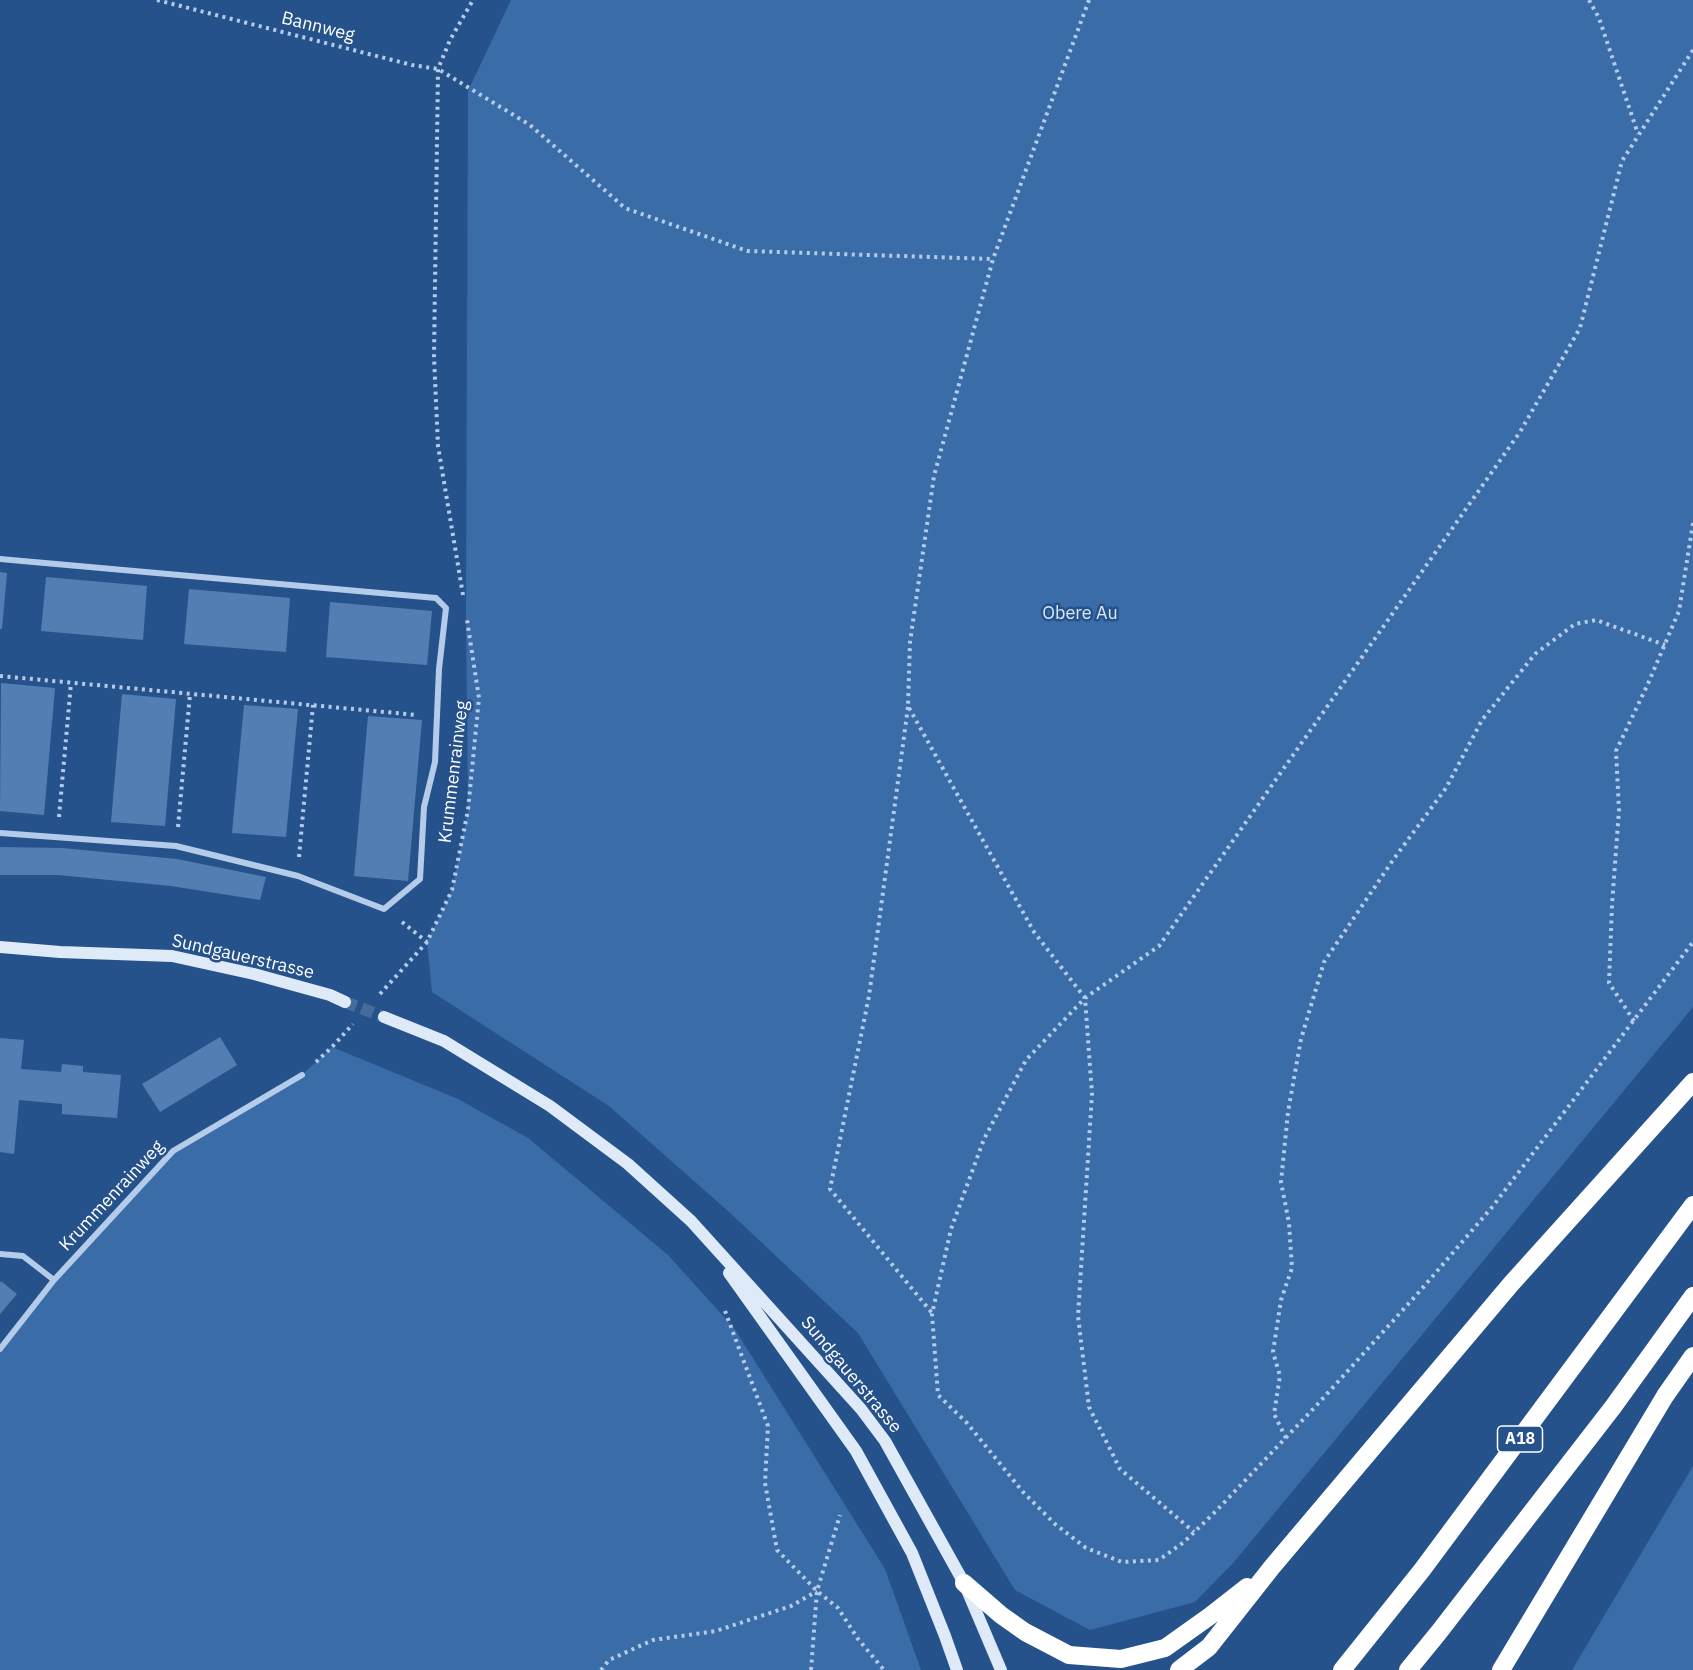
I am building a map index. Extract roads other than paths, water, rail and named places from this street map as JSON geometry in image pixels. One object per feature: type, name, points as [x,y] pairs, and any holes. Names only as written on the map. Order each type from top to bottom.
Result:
[{"type":"highway","points":[[1179,1670],[1209,1647],[1272,1567],[1511,1284],[1693,1082]]},
{"type":"highway","name":"A18","points":[[1342,1670],[1422,1570],[1693,1205]]},
{"type":"highway","points":[[1408,1670],[1606,1416],[1693,1296]]},
{"type":"highway","points":[[1501,1670],[1659,1406],[1693,1356]]},
{"type":"highway","points":[[964,1583],[1025,1632],[1069,1654],[1121,1659],[1165,1648],[1272,1567]]},
{"type":"main road","name":"Sundgauerstrasse","points":[[0,947],[60,952],[172,956],[254,974],[330,995],[345,1002]]},
{"type":"main road","name":"Sundgauerstrasse","points":[[0,954],[60,952]]},
{"type":"main road","name":"Sundgauerstrasse","points":[[384,1017],[444,1041],[550,1106],[628,1164],[691,1221],[861,1409],[879,1433],[964,1583],[1001,1670]]},
{"type":"main road","name":"Sundgauerstrasse","points":[[691,1221],[856,1451],[912,1553],[957,1670]]},
{"type":"street","points":[[0,559],[436,598],[446,608],[439,669],[435,762],[424,807],[420,879],[384,909],[297,876],[177,846],[0,833]]},
{"type":"street","name":"Krummenrainweg","points":[[0,1349],[54,1280],[173,1151],[303,1074]]},
{"type":"street","points":[[0,1254],[23,1256],[54,1280]]},
{"type":"tunnel","points":[[345,1002],[384,1017]]},
{"type":"park label","name":"Obere Au","points":[[1080,614]]}]
